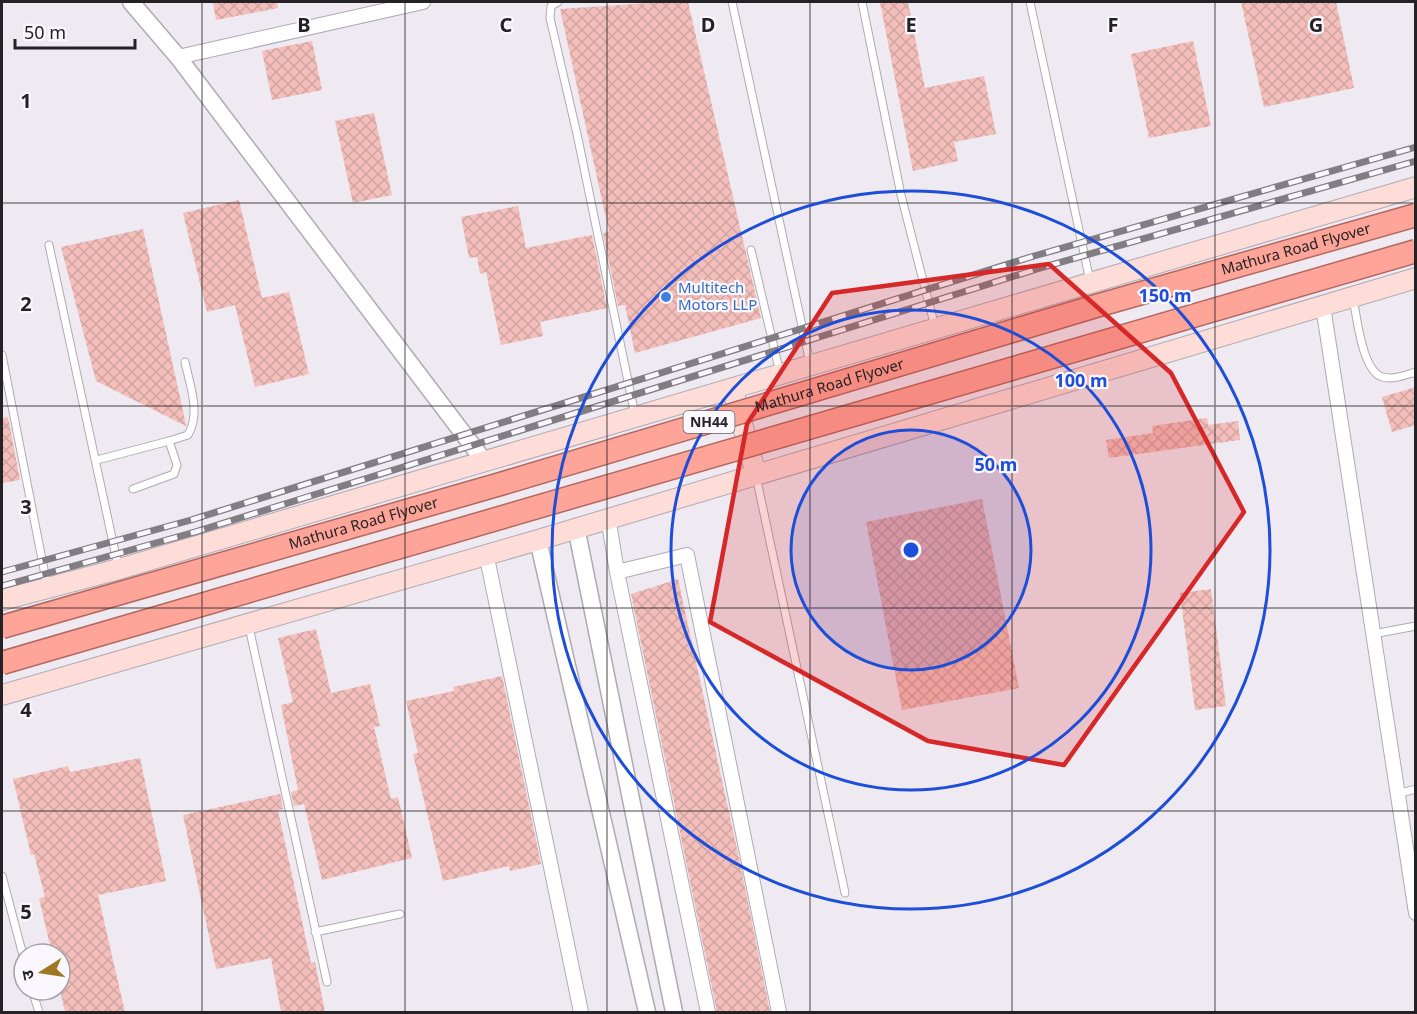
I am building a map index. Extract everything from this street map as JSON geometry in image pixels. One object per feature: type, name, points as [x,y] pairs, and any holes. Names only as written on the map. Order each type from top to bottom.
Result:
[{"type":"highway","name":"Mathura Road Flyover","points":[[2,627],[497,485],[1096,306],[1416,215]]},
{"type":"highway","name":"NH44","points":[[2,663],[1416,251]]},
{"type":"main road","points":[[2,600],[119,568],[1416,187]]},
{"type":"main road","points":[[2,695],[486,553],[538,540],[608,517],[1416,278]]},
{"type":"main road","points":[[733,388],[756,474]]},
{"type":"street","points":[[131,2],[178,57],[484,461]]},
{"type":"street","points":[[178,57],[423,2]]},
{"type":"street","points":[[1323,306],[1416,913]]},
{"type":"street","points":[[608,517],[616,572],[708,1012]]},
{"type":"street","points":[[576,527],[674,1012]]},
{"type":"street","points":[[538,540],[647,1012]]},
{"type":"street","points":[[486,553],[581,1012]]},
{"type":"street","points":[[616,572],[687,555],[779,1012]]},
{"type":"lane","points":[[558,2],[551,6],[550,18],[578,134],[636,416]]},
{"type":"lane","points":[[732,2],[811,365]]},
{"type":"lane","points":[[862,2],[901,195],[935,329]]},
{"type":"lane","points":[[1030,2],[1091,283]]},
{"type":"lane","points":[[49,245],[119,568]]},
{"type":"lane","points":[[751,250],[780,374]]},
{"type":"lane","points":[[1353,297],[1365,355],[1372,370],[1382,376],[1390,377],[1416,372]]},
{"type":"lane","points":[[2,355],[47,588]]},
{"type":"lane","points":[[97,460],[188,435],[193,426],[195,412],[185,362]]},
{"type":"lane","points":[[133,489],[174,474],[177,465],[169,441]]},
{"type":"lane","points":[[756,474],[845,893]]},
{"type":"lane","points":[[248,623],[327,982]]},
{"type":"lane","points":[[1373,634],[1416,626]]},
{"type":"lane","points":[[1397,794],[1416,789]]},
{"type":"lane","points":[[2,876],[19,942]]},
{"type":"lane","points":[[315,932],[400,914]]},
{"type":"highlighted area","points":[[1049,264],[1171,373],[1244,512],[1064,765],[928,741],[710,622],[747,424],[832,293]]},
{"type":"building","points":[[213,2],[277,2],[278,8],[216,20]]},
{"type":"building","points":[[688,2],[761,318],[635,353],[625,305],[618,306],[603,233],[609,232],[560,9]]},
{"type":"building","points":[[880,2],[908,2],[925,88],[984,76],[996,134],[954,142],[958,161],[913,171]]},
{"type":"building","points":[[1241,2],[1336,2],[1354,88],[1264,107]]},
{"type":"building","points":[[312,41],[322,90],[272,100],[262,51]]},
{"type":"building","points":[[1193,41],[1211,126],[1149,138],[1131,54]]},
{"type":"building","points":[[374,113],[392,195],[353,203],[335,121]]},
{"type":"building","points":[[239,200],[262,298],[289,292],[309,374],[255,387],[235,305],[207,312],[183,213]]},
{"type":"building","points":[[518,206],[526,248],[592,235],[607,308],[540,322],[543,336],[501,345],[486,272],[480,274],[477,257],[469,258],[461,217]]},
{"type":"building","points":[[143,229],[186,426],[96,381],[61,247]]},
{"type":"building","points":[[1416,387],[1416,425],[1392,432],[1382,397]]},
{"type":"building","points":[[8,417],[20,480],[2,483],[2,418]]},
{"type":"building","points":[[1207,418],[1208,425],[1238,421],[1240,440],[1109,458],[1106,440],[1153,433],[1152,426]]},
{"type":"building","points":[[982,499],[1019,688],[902,710],[866,522]]},
{"type":"building","points":[[678,579],[770,1012],[717,1012],[631,594]]},
{"type":"building","points":[[1211,589],[1226,706],[1195,710],[1180,593]]},
{"type":"building","points":[[316,629],[331,693],[370,684],[380,726],[374,727],[391,799],[398,797],[412,858],[322,880],[304,804],[294,806],[291,792],[298,790],[281,705],[293,702],[278,638]]},
{"type":"building","points":[[502,676],[541,864],[510,871],[509,866],[443,881],[413,754],[418,753],[406,701],[454,691],[453,687]]},
{"type":"building","points":[[140,758],[166,881],[98,895],[125,1012],[65,1012],[63,1002],[72,1002],[72,942],[49,942],[39,898],[45,897],[34,854],[31,855],[13,779],[68,766],[70,772]]},
{"type":"building","points":[[280,794],[283,809],[278,810],[311,963],[315,962],[325,1012],[281,1012],[271,958],[216,969],[183,815]]},
{"type":"railway","points":[[2,572],[191,520],[1034,256],[1416,147]]},
{"type":"railway","points":[[2,586],[195,532],[1037,269],[1416,161]]},
{"type":"place","name":"Multitech Motors LLP","points":[[666,297]]}]
